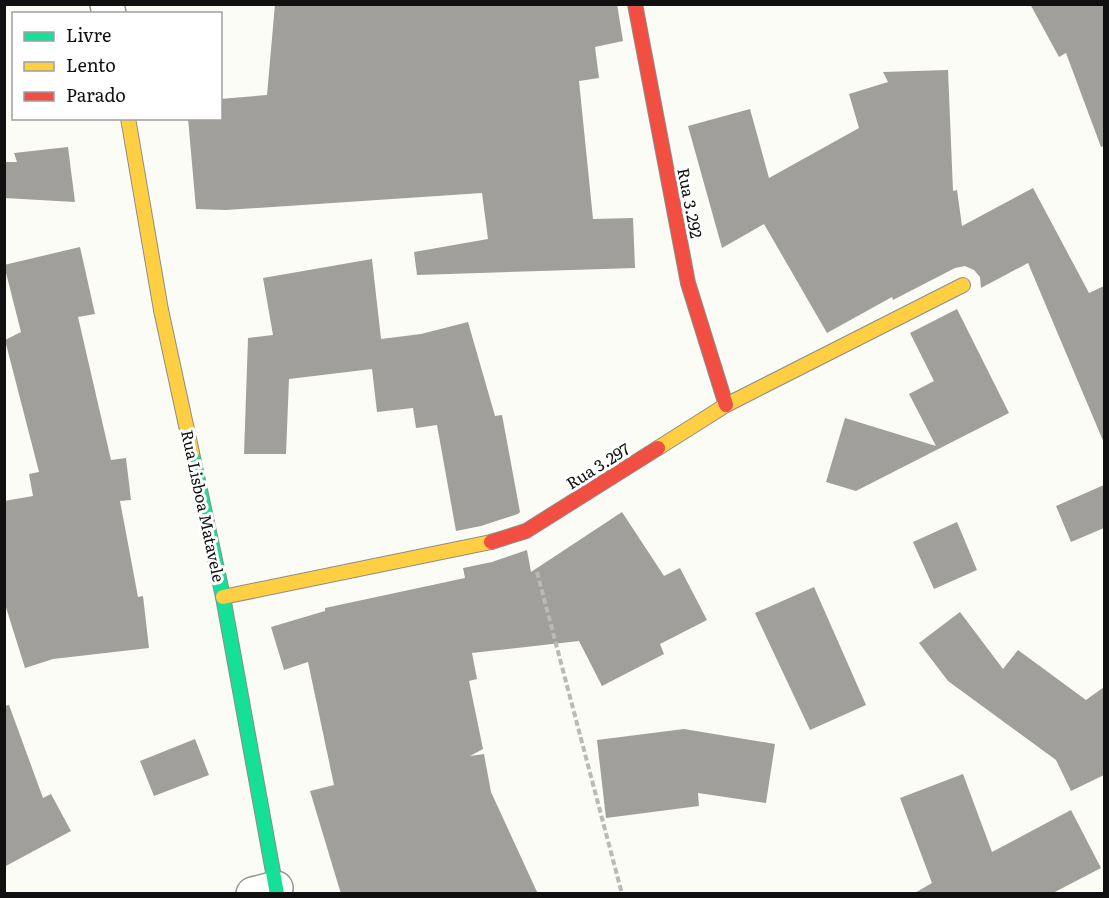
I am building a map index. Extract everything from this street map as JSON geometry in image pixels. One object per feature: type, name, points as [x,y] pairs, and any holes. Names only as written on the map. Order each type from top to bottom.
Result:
[{"type":"street","name":"Rua 3.292","points":[[635,4],[688,283],[726,405]]},
{"type":"street","name":"Rua Lisboa Matavele","points":[[128,120],[161,310],[223,597],[269,892]]},
{"type":"street","name":"Rua 3.297","points":[[223,597],[486,544],[526,531],[726,405],[963,285]]},
{"type":"path","points":[[526,531],[622,894]]},
{"type":"building","points":[[275,4],[617,4],[623,41],[595,47],[599,78],[579,81],[593,219],[633,218],[635,268],[417,275],[414,252],[488,239],[482,193],[226,210],[196,209],[188,120],[222,120],[222,99],[267,95]]},
{"type":"building","points":[[1030,4],[1104,4],[1104,146],[1101,147],[1066,53],[1059,57]]},
{"type":"building","points":[[948,70],[953,191],[957,190],[962,226],[1033,188],[1089,293],[1104,286],[1104,443],[1028,263],[981,288],[980,277],[974,270],[965,266],[955,268],[893,300],[892,297],[827,333],[764,224],[722,248],[688,126],[750,109],[769,178],[859,128],[849,94],[888,82],[883,72]]},
{"type":"building","points":[[68,147],[75,202],[4,198],[4,162],[17,162],[14,153]]},
{"type":"building","points":[[80,247],[95,314],[78,317],[111,460],[126,458],[131,500],[120,501],[138,597],[143,596],[149,648],[53,659],[25,668],[4,601],[4,501],[33,496],[29,474],[39,472],[5,340],[21,332],[4,265]]},
{"type":"building","points":[[372,259],[381,339],[421,334],[468,322],[495,416],[502,415],[520,512],[518,514],[456,531],[437,425],[416,428],[413,408],[377,412],[372,369],[289,379],[286,454],[244,454],[248,338],[273,335],[263,278]]},
{"type":"building","points":[[957,309],[1009,413],[856,491],[826,482],[845,418],[936,446],[909,394],[934,381],[910,333]]},
{"type":"building","points":[[1104,485],[1104,528],[1071,542],[1056,506]]},
{"type":"building","points":[[622,512],[664,576],[680,568],[707,620],[660,644],[664,654],[602,686],[579,641],[472,653],[477,679],[469,681],[483,749],[470,756],[484,754],[491,792],[538,894],[341,894],[310,791],[334,785],[308,662],[284,670],[271,627],[325,611],[325,608],[465,578],[463,568],[492,562],[527,550],[531,572]]},
{"type":"building","points":[[957,522],[977,570],[934,589],[913,542]]},
{"type":"building","points":[[814,587],[866,705],[810,730],[755,613]]},
{"type":"building","points":[[960,612],[1003,669],[1018,650],[1086,700],[1104,687],[1104,775],[1071,791],[1056,760],[948,681],[919,643]]},
{"type":"building","points":[[9,705],[43,798],[51,794],[71,831],[4,867],[4,706]]},
{"type":"building","points":[[684,729],[775,744],[766,803],[698,793],[699,806],[606,818],[597,740]]},
{"type":"building","points":[[195,739],[209,775],[154,796],[140,761]]},
{"type":"building","points":[[963,774],[992,852],[1071,810],[1101,868],[1051,894],[913,894],[932,883],[900,798]]},
{"type":"traffic: fast","points":[[192,453],[223,597],[277,894]]},
{"type":"traffic: slow","points":[[128,120],[161,310],[192,453]]},
{"type":"traffic: slow","points":[[658,448],[726,405],[963,285]]},
{"type":"traffic: slow","points":[[223,597],[491,542]]},
{"type":"traffic: jam","points":[[635,4],[688,283],[726,405]]},
{"type":"traffic: jam","points":[[491,542],[526,531],[658,448]]}]
